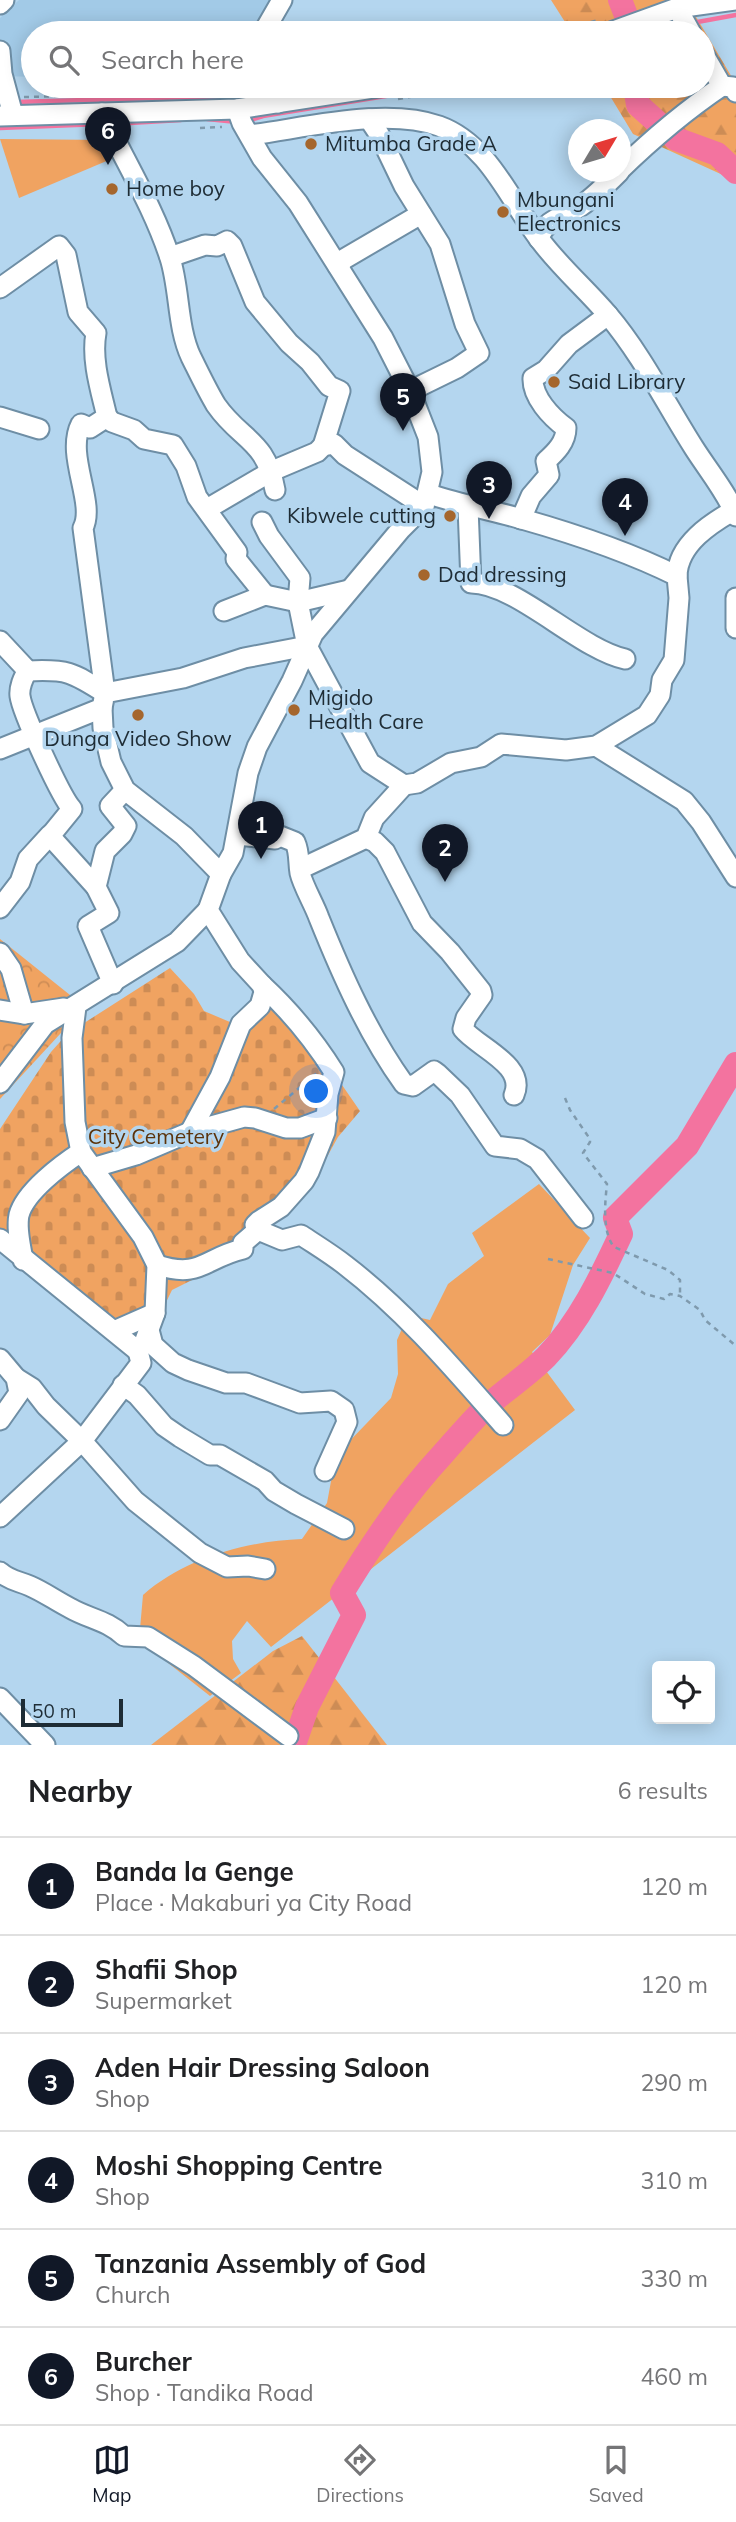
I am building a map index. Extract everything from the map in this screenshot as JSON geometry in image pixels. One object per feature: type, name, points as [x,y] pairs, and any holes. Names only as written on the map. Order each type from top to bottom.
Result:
[{"type":"street","points":[[0,4],[4,0]]},
{"type":"street","points":[[270,21],[282,0]]},
{"type":"street","points":[[641,21],[677,8],[736,0]]},
{"type":"street","points":[[677,8],[684,21]]},
{"type":"street","points":[[0,51],[7,110],[105,104],[237,109],[262,98]]},
{"type":"street","points":[[715,70],[729,89]]},
{"type":"street","points":[[631,160],[692,107],[710,98]]},
{"type":"street","points":[[105,104],[124,158],[151,206],[170,257],[189,354],[216,405],[235,428],[247,436],[261,452],[273,481]]},
{"type":"street","points":[[0,1083],[45,1024],[177,942],[208,910],[221,874],[233,853],[253,760],[313,634],[426,500],[432,472],[428,438],[410,391],[383,338],[298,203],[262,158],[237,109]]},
{"type":"street","points":[[250,135],[369,118],[417,120],[440,126],[462,138],[487,163],[539,239],[567,273],[608,315],[647,368],[735,512],[705,528],[677,566],[679,598],[674,660],[662,680],[660,695],[647,715],[596,746],[566,750],[501,744],[481,757],[451,763],[417,783],[404,785],[374,818],[366,838],[300,869]]},
{"type":"street","points":[[369,118],[440,244],[465,324],[479,353],[457,368],[410,391]]},
{"type":"street","points":[[539,239],[541,230],[561,215],[580,206],[607,182]]},
{"type":"street","points":[[338,266],[344,259],[421,214]]},
{"type":"street","points":[[170,257],[205,245],[217,246],[227,241],[232,246],[255,302],[289,344],[310,362],[330,386],[340,391],[323,446],[317,452],[273,481],[206,509]]},
{"type":"street","points":[[0,288],[59,246],[63,249],[78,312],[96,333],[94,342],[98,379],[107,417],[112,422],[134,430],[144,439],[173,445],[186,466],[197,497],[237,552],[236,559],[265,595]]},
{"type":"street","points":[[521,519],[531,496],[549,475],[546,461],[556,452],[566,436],[566,428],[542,404],[532,386],[533,378],[546,370],[569,344],[608,315]]},
{"type":"street","points":[[0,417],[39,429]]},
{"type":"street","points":[[107,417],[90,428],[81,424],[75,436],[78,469],[84,492],[86,523],[83,528],[103,701],[103,728],[111,762],[125,790],[184,836],[221,874]]},
{"type":"street","points":[[323,446],[334,444],[345,455],[426,500],[521,519],[640,557],[677,576]]},
{"type":"street","points":[[468,507],[471,583],[481,583],[511,597],[599,648],[625,659]]},
{"type":"street","points":[[262,522],[300,578],[298,602],[307,646],[370,763],[404,785]]},
{"type":"street","points":[[224,611],[265,595],[298,602],[349,590]]},
{"type":"street","points":[[736,598],[736,628]]},
{"type":"street","points":[[0,641],[28,671]]},
{"type":"street","points":[[222,643],[227,663]]},
{"type":"street","points":[[0,749],[103,701],[227,663],[307,646]]},
{"type":"street","points":[[0,908],[20,883],[28,859],[72,809],[34,734],[19,695],[23,677],[28,671],[60,670],[76,674],[103,701]]},
{"type":"street","points":[[596,746],[684,801],[701,822],[736,877]]},
{"type":"street","points":[[96,887],[105,851],[126,826],[110,806],[125,790]]},
{"type":"street","points":[[50,835],[96,887],[109,913],[88,926],[113,984]]},
{"type":"street","points":[[238,835],[275,839],[280,836],[295,842],[300,854],[300,869],[342,976],[387,1060],[399,1073],[404,1084],[413,1086],[434,1072],[438,1074],[460,1095],[495,1146],[520,1149],[537,1159],[583,1218]]},
{"type":"street","points":[[366,838],[375,842],[385,852],[422,923],[450,952],[481,991],[482,995],[466,1018],[463,1029],[494,1052],[508,1068],[516,1082],[514,1095]]},
{"type":"street","points":[[208,910],[240,961],[283,1005],[334,1072],[328,1094],[325,1132],[304,1181],[281,1207],[255,1225],[258,1230],[282,1240],[301,1235],[343,1263],[378,1292],[434,1346],[503,1425]]},
{"type":"street","points":[[0,953],[11,969],[24,1014]]},
{"type":"street","points":[[190,1132],[220,1077],[241,1024],[260,1006],[264,992],[262,985]]},
{"type":"street","points":[[0,1010],[24,1014],[76,1007]]},
{"type":"street","points":[[76,1007],[72,1038],[75,1122],[81,1152],[143,1237],[157,1265],[152,1321],[153,1345],[173,1363],[226,1383],[246,1384],[300,1403],[331,1401],[344,1410],[347,1422],[325,1471]]},
{"type":"street","points":[[92,1168],[190,1132],[244,1117],[286,1128],[300,1128],[327,1118]]},
{"type":"street","points":[[23,1260],[18,1226],[19,1215],[26,1201],[59,1166],[81,1152]]},
{"type":"street","points":[[157,1265],[175,1271],[202,1267],[220,1256],[243,1249],[243,1243],[258,1230]]},
{"type":"street","points":[[0,1239],[138,1351],[141,1363],[82,1441],[0,1517]]},
{"type":"street","points":[[114,1331],[152,1321]]},
{"type":"street","points":[[138,1351],[152,1321]]},
{"type":"street","points":[[0,1359],[16,1378],[32,1388],[135,1502],[201,1553],[227,1567],[248,1566],[265,1569]]},
{"type":"street","points":[[0,1420],[19,1393],[16,1378]]},
{"type":"street","points":[[123,1385],[137,1395],[164,1426],[180,1437],[210,1455],[220,1455],[265,1481],[274,1491],[344,1529]]},
{"type":"street","points":[[0,1572],[13,1581],[54,1597],[88,1617],[112,1625],[124,1636],[148,1637],[194,1666],[288,1736]]},
{"type":"street","points":[[0,1698],[45,1745]]},
{"type":"path","points":[[7,110],[28,98]]},
{"type":"path","points":[[105,104],[190,98]]},
{"type":"path","points":[[261,1121],[329,1063]]},
{"type":"path","points":[[565,1098],[590,1139],[583,1153],[607,1184],[605,1209],[610,1242],[614,1247],[668,1270],[680,1280],[680,1296]]},
{"type":"path","points":[[548,1259],[613,1273],[645,1294],[664,1299],[670,1294],[680,1296],[701,1310],[705,1320],[736,1346]]},
{"type":"shaded area","points":[[19,0],[283,0],[269,21],[21,21],[21,77],[5,76],[0,18]]},
{"type":"green space","points":[[551,0],[686,0],[698,21],[564,21]]},
{"type":"green space","points":[[715,49],[736,84],[736,181],[633,134],[631,119],[624,119],[611,98],[715,98]]},
{"type":"green space","points":[[0,139],[108,140],[116,157],[19,198]]},
{"type":"green space","points":[[0,939],[85,1007],[0,1099]]},
{"type":"green space","name":"City Cemetery","points":[[170,968],[194,994],[204,1011],[244,1028],[276,1005],[322,1056],[360,1111],[338,1137],[322,1166],[306,1185],[198,1277],[172,1290],[139,1358],[0,1245],[0,1129],[51,1052],[67,1034]]},
{"type":"green space","points":[[539,1184],[590,1238],[573,1265],[550,1335],[532,1352],[575,1410],[271,1647],[247,1621],[232,1641],[233,1659],[241,1673],[210,1696],[139,1640],[143,1595],[178,1571],[218,1554],[260,1543],[302,1539],[327,1503],[334,1465],[340,1451],[391,1398],[398,1374],[397,1340],[408,1315],[430,1320],[448,1284],[484,1256],[472,1233]]},
{"type":"green space","points":[[302,1636],[387,1745],[151,1745],[273,1651]]},
{"type":"waterway","points":[[620,0],[628,21]]},
{"type":"waterway","points":[[703,21],[736,15]]},
{"type":"waterway","points":[[15,102],[158,98]]},
{"type":"waterway","points":[[248,121],[263,116],[373,98]]},
{"type":"waterway","points":[[637,98],[638,105],[676,139],[717,154],[736,172]]},
{"type":"waterway","points":[[207,119],[237,122]]},
{"type":"waterway","points":[[113,124],[181,120]]},
{"type":"waterway","points":[[0,128],[100,124]]},
{"type":"waterway","points":[[294,1745],[307,1707],[354,1615],[342,1593],[365,1557],[414,1487],[463,1431],[485,1408],[558,1344],[597,1283],[621,1234],[615,1218],[687,1146],[736,1064]]},
{"type":"place","name":"Mitumba Grade A","points":[[311,144]]},
{"type":"place","name":"Burcher","points":[[108,165]]},
{"type":"place","name":"Home boy","points":[[112,189]]},
{"type":"place","name":"Mbungani Electronics","points":[[503,212]]},
{"type":"place","name":"Said Library","points":[[554,382]]},
{"type":"place","name":"Tanzania Assembly of God","points":[[403,431]]},
{"type":"place","name":"Kibwele cutting","points":[[450,516]]},
{"type":"place","name":"Aden Hair Dressing Saloon","points":[[489,519]]},
{"type":"place","name":"Moshi Shopping Centre","points":[[625,536]]},
{"type":"place","name":"Dad dressing","points":[[424,575]]},
{"type":"place","name":"Migido Health Care","points":[[294,710]]},
{"type":"place","name":"Dunga Video Show","points":[[138,715]]},
{"type":"place","name":"Banda la Genge","points":[[261,859]]},
{"type":"place","name":"Shafii Shop","points":[[445,882]]}]
